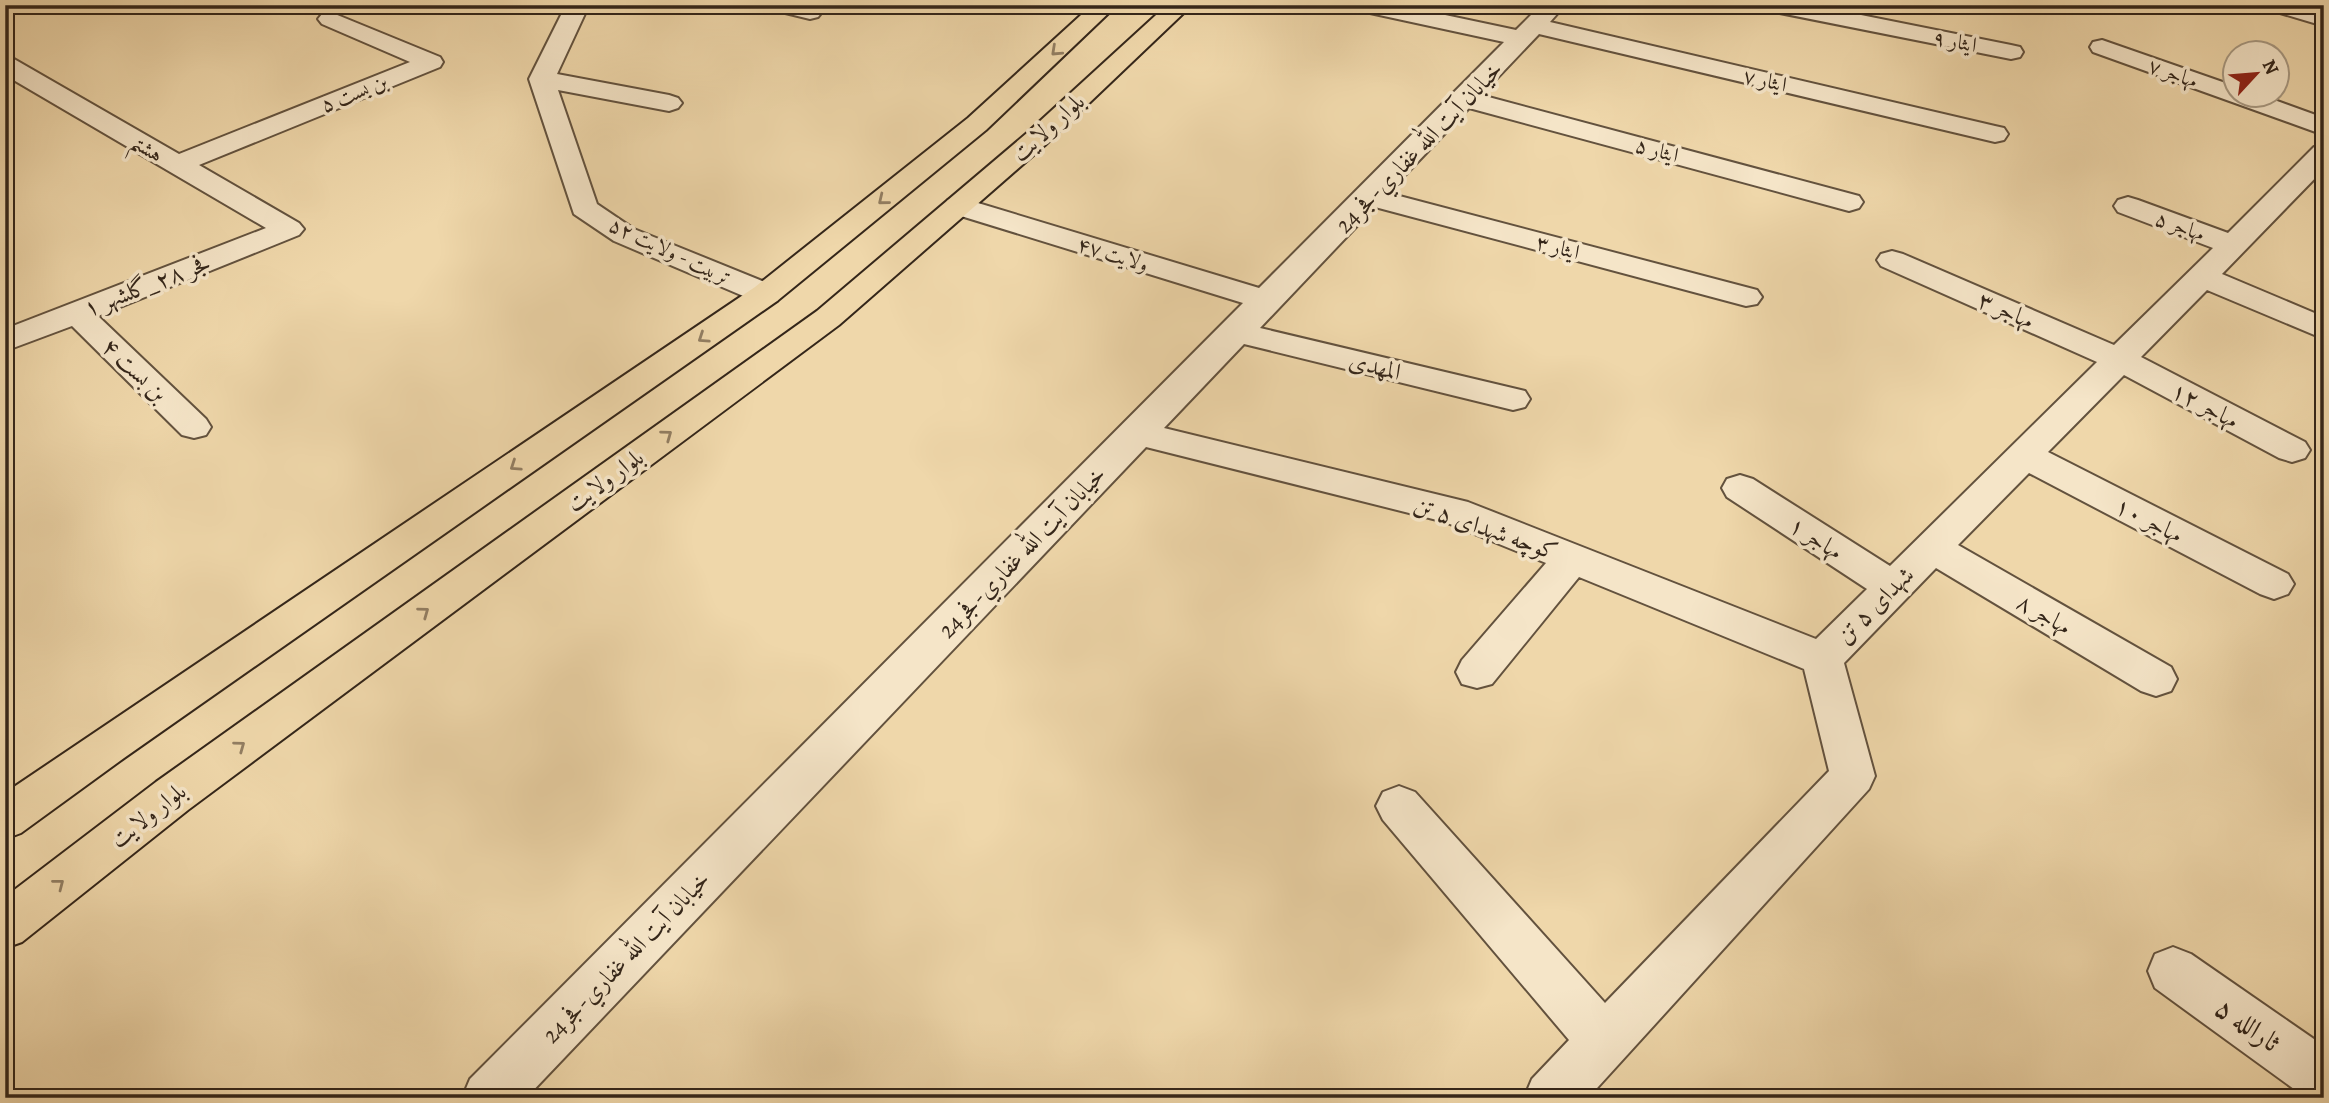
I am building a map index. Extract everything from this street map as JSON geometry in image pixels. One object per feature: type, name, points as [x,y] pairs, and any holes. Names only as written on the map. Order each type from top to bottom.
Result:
[{"type":"main road","name":"بلوار ولایت","points":[[5,819],[108,745],[766,294],[977,124],[1106,5]]},
{"type":"main road","name":"بلوار ولایت","points":[[5,926],[172,796],[828,318],[1036,139],[1181,5]]},
{"type":"street","points":[[578,5],[542,79],[669,103]]},
{"type":"street","points":[[781,5],[810,12]]},
{"type":"street","name":"ایثار ۹","points":[[1775,5],[2011,52]]},
{"type":"street","points":[[2278,5],[2324,19]]},
{"type":"street","name":"ایثار ۷","points":[[1378,8],[1538,23],[1995,134]]},
{"type":"street","name":"بن بست ۵","points":[[176,165],[431,62],[330,19]]},
{"type":"street","name":"خيابان آيت الله غفاري-فجر24","points":[[489,1098],[1538,23]]},
{"type":"street","name":"مهاجر ۷","points":[[2102,47],[2324,147]]},
{"type":"street","name":"هشتم","points":[[5,64],[289,229]]},
{"type":"street","name":"تربیت - ولایت ۵۲","points":[[542,79],[584,208],[625,235],[766,294]]},
{"type":"street","name":"ایثار ۵","points":[[1466,99],[1849,202]]},
{"type":"street","name":"شهدای ۵ تن","points":[[1551,1098],[1853,776],[1822,659],[2202,276],[2324,147]]},
{"type":"street","name":"ایثار ۳","points":[[1370,197],[1746,297]]},
{"type":"street","name":"ولایت ۴۷","points":[[958,206],[1268,301]]},
{"type":"street","name":"مهاجر ۵","points":[[2128,206],[2232,245]]},
{"type":"street","name":"فجر ۲۸_گلشهر ۱","points":[[5,341],[289,229]]},
{"type":"street","name":"مهاجر ۳","points":[[1892,260],[2119,359]]},
{"type":"street","points":[[2202,276],[2324,329]]},
{"type":"street","name":"بن بست ۴","points":[[76,313],[194,427]]},
{"type":"street","name":"المهدی","points":[[1237,332],[1514,399]]},
{"type":"street","name":"مهاجر ۱۲","points":[[2119,359],[2292,450]]},
{"type":"street","name":"کوچه شهدای ۵ تن","points":[[1138,433],[1455,511],[1822,659]]},
{"type":"street","name":"مهاجر ۱۰","points":[[2024,455],[2274,584]]},
{"type":"street","name":"مهاجر ۱","points":[[1740,488],[1893,587]]},
{"type":"street","name":"مهاجر ۸","points":[[1932,548],[2156,679]]},
{"type":"street","points":[[1477,672],[1573,558]]},
{"type":"street","points":[[1399,806],[1604,1041]]},
{"type":"street","name":"ثارالله ۵","points":[[2173,971],[2324,1078]]}]
